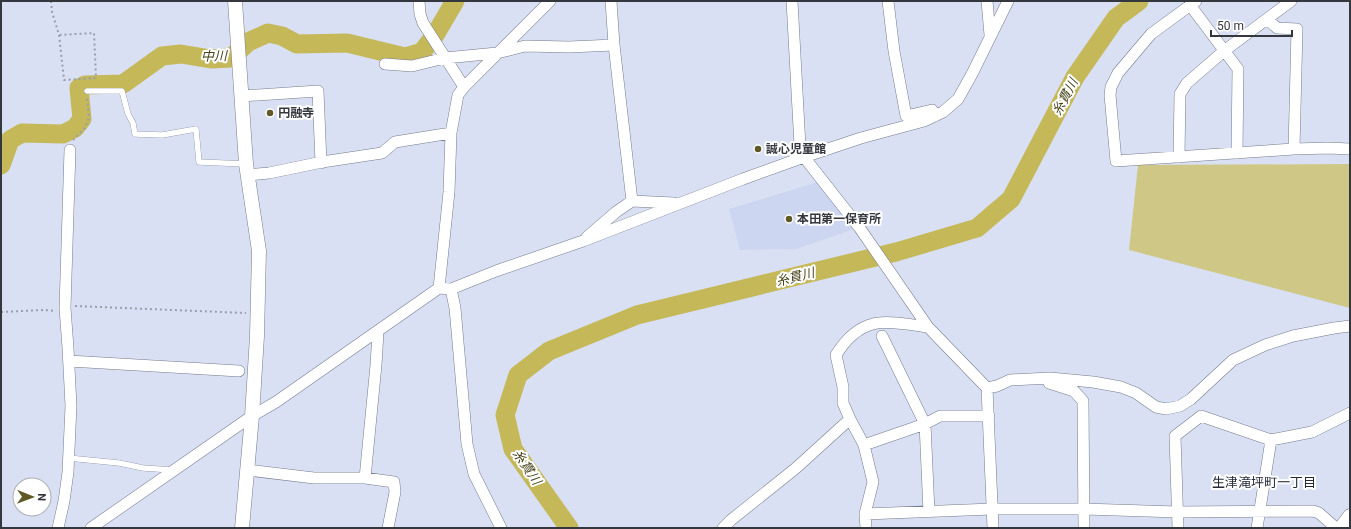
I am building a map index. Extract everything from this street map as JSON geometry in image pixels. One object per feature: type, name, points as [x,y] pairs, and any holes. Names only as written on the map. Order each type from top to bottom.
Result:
[{"type":"street","points":[[235,1],[246,169],[259,251],[258,313],[252,416],[242,528]]},
{"type":"street","points":[[419,1],[422,23],[464,87]]},
{"type":"street","points":[[439,288],[449,192],[451,133],[458,95],[464,87],[550,1]]},
{"type":"street","points":[[611,1],[614,45],[632,201]]},
{"type":"street","points":[[792,1],[800,146],[804,157],[859,227],[928,327],[988,388],[993,528]]},
{"type":"street","points":[[888,1],[894,51],[906,116],[932,110],[935,116]]},
{"type":"street","points":[[987,1],[990,36]]},
{"type":"street","points":[[91,528],[252,416],[276,402],[378,332],[439,288],[451,289],[804,157],[861,138],[924,121],[944,112],[958,99],[1008,1]]},
{"type":"street","points":[[1179,157],[1180,94],[1187,83],[1224,51],[1291,1]]},
{"type":"street","points":[[1237,153],[1238,69],[1224,51],[1193,3],[1151,34],[1118,73],[1111,87],[1110,95],[1116,161],[1179,157],[1237,153],[1294,149],[1350,149]]},
{"type":"street","points":[[1268,19],[1277,28],[1297,29],[1294,149]]},
{"type":"street","points":[[385,64],[412,66],[445,58],[497,54],[525,46],[569,47],[614,45]]},
{"type":"street","points":[[241,96],[318,91],[321,163]]},
{"type":"street","points":[[246,169],[269,173],[382,152],[395,142],[451,133]]},
{"type":"street","points":[[58,528],[64,501],[71,406],[65,309],[70,150]]},
{"type":"street","points":[[582,241],[610,216],[632,201],[678,204]]},
{"type":"street","points":[[451,289],[455,308],[467,444],[474,474],[501,528]]},
{"type":"street","points":[[866,528],[865,514],[872,482],[864,445],[843,403],[844,387],[836,355],[842,345],[854,334],[872,324],[884,323],[928,327]]},
{"type":"street","points":[[988,388],[1010,380],[1050,378],[1093,382],[1121,387],[1136,393],[1156,407],[1166,408],[1180,406],[1191,399],[1233,360],[1265,345],[1293,336],[1350,326]]},
{"type":"street","points":[[365,478],[378,332]]},
{"type":"street","points":[[882,336],[925,424],[930,512]]},
{"type":"street","points":[[69,361],[239,371]]},
{"type":"street","points":[[1039,379],[1074,392],[1083,402],[1084,528]]},
{"type":"street","points":[[1178,528],[1175,436],[1201,416],[1271,440],[1312,432],[1350,413]]},
{"type":"street","points":[[864,445],[925,424],[940,416],[989,416]]},
{"type":"street","points":[[723,528],[796,468],[850,419]]},
{"type":"street","points":[[1257,528],[1271,440]]},
{"type":"street","points":[[247,470],[314,478],[365,478],[394,482],[395,492],[388,528]]},
{"type":"street","points":[[865,514],[992,509],[1084,509],[1178,512],[1313,511],[1319,513],[1336,528]]},
{"type":"street","points":[[1341,528],[1350,516]]},
{"type":"lane","points":[[87,91],[122,91],[128,114],[133,123],[135,134],[162,135],[196,129],[199,162],[246,169]]},
{"type":"lane","points":[[68,458],[175,471]]},
{"type":"path","points":[[51,1],[52,12],[59,34],[64,80],[96,78],[94,33],[59,34]]},
{"type":"path","points":[[70,150],[71,142],[85,128],[89,117],[87,91]]},
{"type":"path","points":[[1,312],[65,309],[154,308],[258,313]]},
{"type":"shaded area","points":[[1350,164],[1350,308],[1129,250],[1138,165]]},
{"type":"shaded area","name":"本田第一保育所","points":[[818,182],[854,229],[796,249],[740,250],[729,209]]},
{"type":"waterway","name":"中川","points":[[1,165],[10,140],[22,133],[63,134],[75,128],[82,119],[79,88],[85,85],[123,84],[162,56],[181,54],[211,59],[231,58],[248,42],[268,33],[282,36],[297,44],[347,43],[405,57],[422,52],[435,35],[455,1]]},
{"type":"waterway","name":"糸貫川","points":[[569,528],[513,449],[505,415],[518,375],[549,351],[637,315],[896,252],[977,228],[1011,199],[1075,77],[1116,18],[1139,1]]},
{"type":"place","name":"円融寺","points":[[270,113]]},
{"type":"place","name":"誠心児童館","points":[[758,149]]},
{"type":"place","name":"本田第一保育所","points":[[789,219]]},
{"type":"district","name":"生津滝坪町一丁目","points":[[1264,482]]}]
